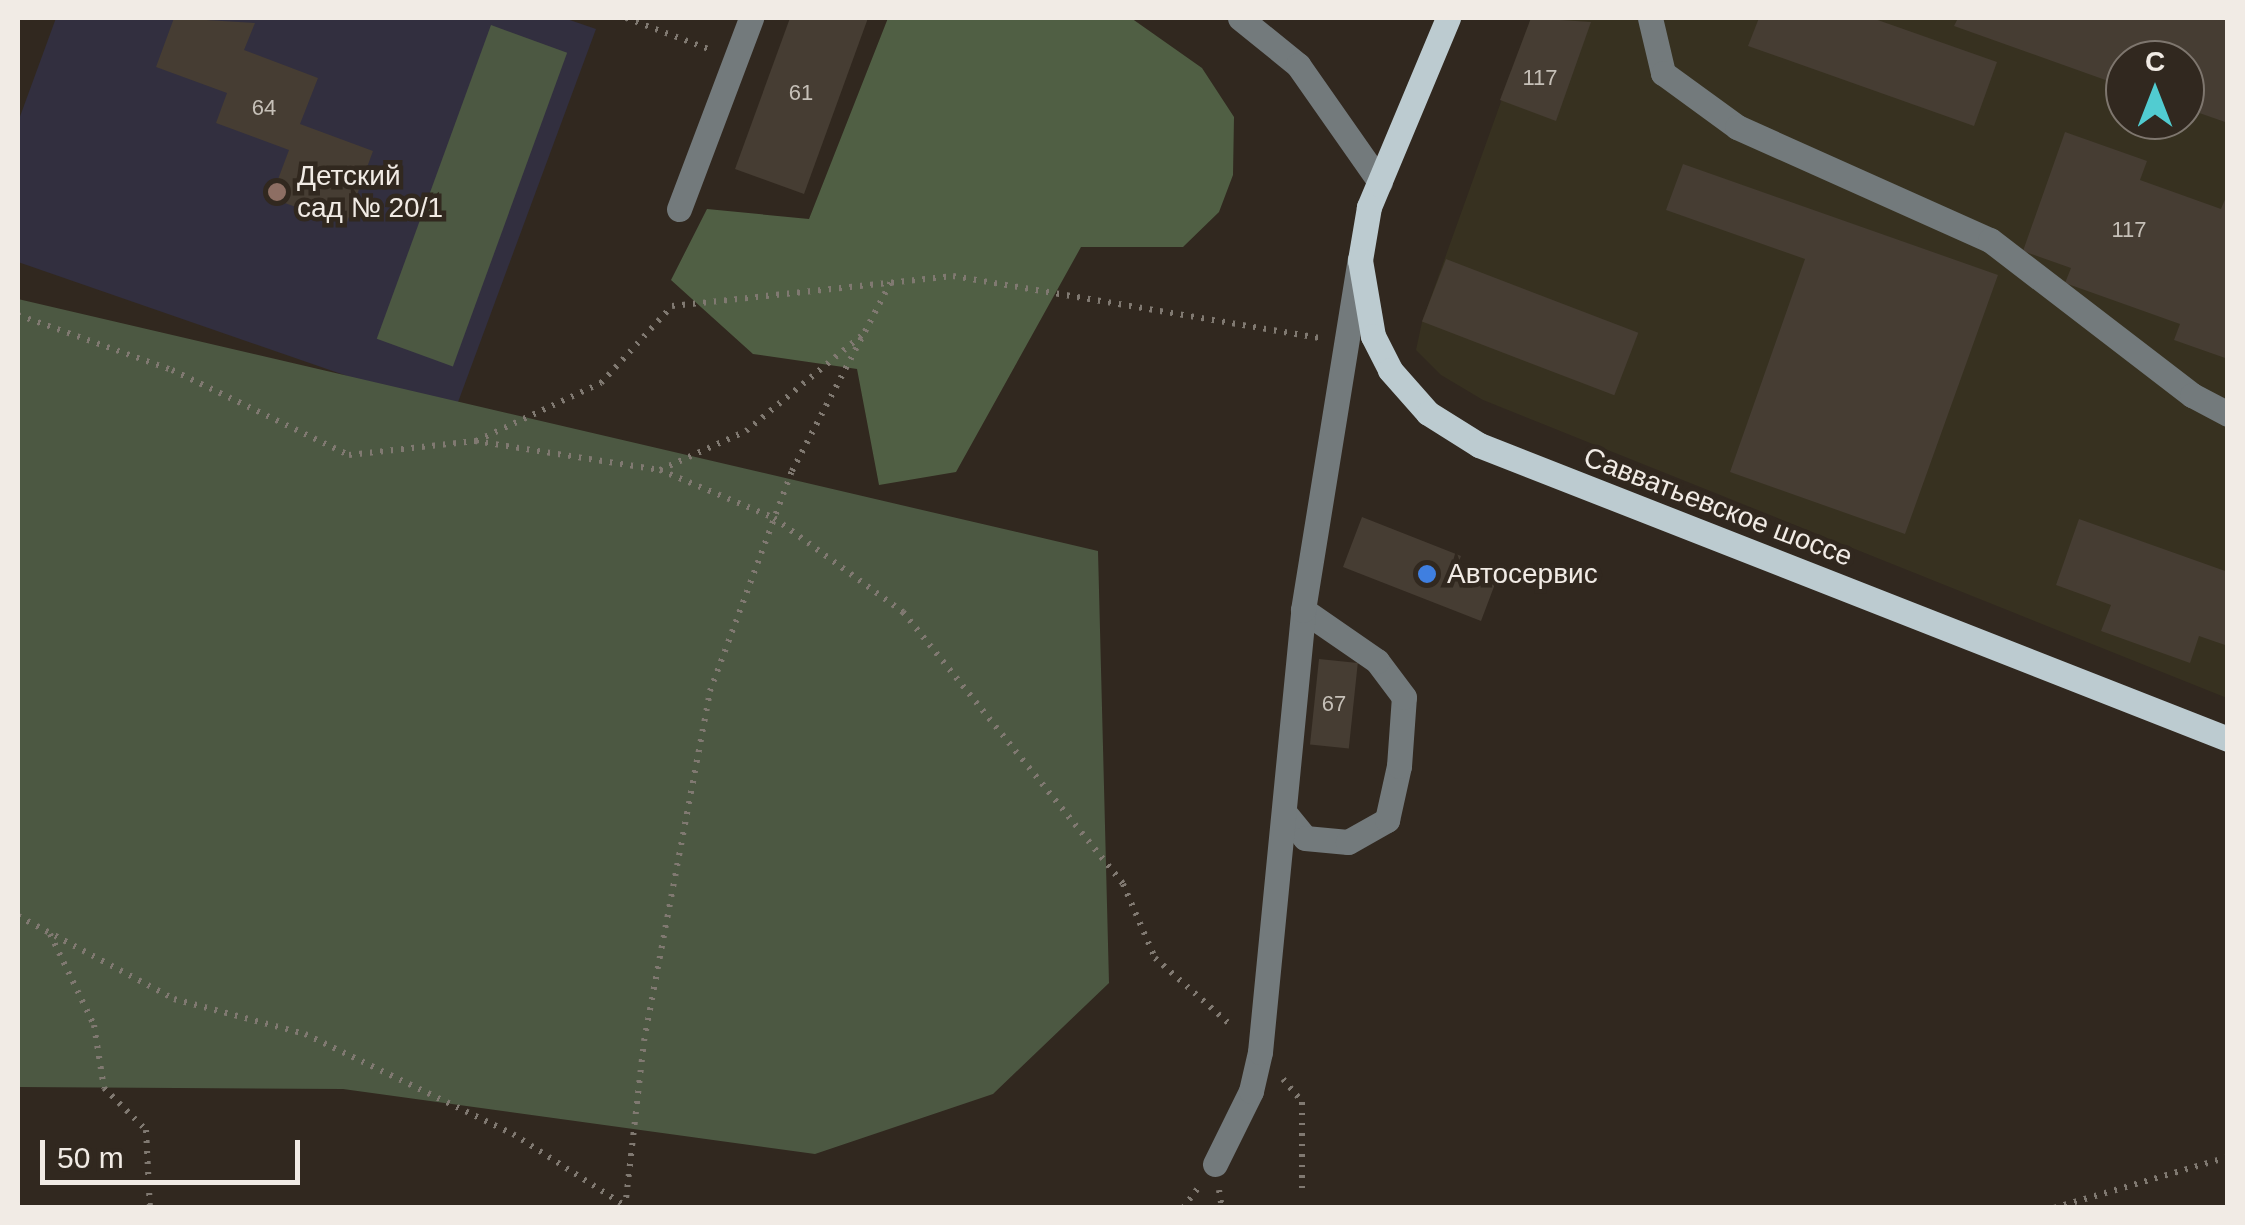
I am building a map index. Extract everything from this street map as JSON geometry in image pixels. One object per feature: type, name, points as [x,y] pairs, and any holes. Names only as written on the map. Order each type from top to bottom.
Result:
[{"type":"main road","name":"Савватьевское шоссе","points":[[1448,18],[1380,182],[1360,260],[1367,317],[1390,370],[1414,400],[1460,435],[2228,740]]},
{"type":"street","points":[[679,210],[751,18]]},
{"type":"street","points":[[1240,18],[1298,65],[1380,182]]},
{"type":"street","points":[[1650,18],[1663,74],[1736,127],[1990,240],[2192,396],[2228,414]]},
{"type":"street","points":[[1216,1164],[1251,1091],[1260,1052],[1303,610],[1343,342],[1360,260]]},
{"type":"street","points":[[1284,812],[1304,838],[1348,842],[1387,820],[1399,766],[1404,697],[1377,660],[1303,610]]},
{"type":"path","points":[[626,18],[736,59]]},
{"type":"path","points":[[475,442],[600,383],[672,306],[953,276],[1343,342]]},
{"type":"path","points":[[18,916],[174,999],[306,1034],[514,1134],[626,1207],[644,1041],[710,691],[774,518],[891,282]]},
{"type":"path","points":[[18,316],[172,370],[349,455],[475,442],[660,470],[774,518],[904,612],[1123,884],[1154,958],[1260,1052],[1302,1102],[1302,1195]]},
{"type":"path","points":[[660,470],[746,431],[865,333]]},
{"type":"path","points":[[50,933],[94,1025],[104,1088],[146,1130],[150,1208]]},
{"type":"path","points":[[2054,1208],[2228,1157]]},
{"type":"shaded area","name":"Детский сад № 20/1","points":[[56,18],[564,18],[596,29],[454,413],[18,262],[18,122]]},
{"type":"shaded area","points":[[1531,18],[2227,18],[2227,698],[1483,400],[1441,375],[1416,350],[1422,322]]},
{"type":"green space","points":[[888,18],[1131,18],[1202,68],[1234,117],[1233,175],[1219,212],[1183,247],[1081,247],[956,472],[879,485],[857,369],[753,354],[671,280],[707,209],[809,219]]},
{"type":"green space","points":[[491,25],[567,53],[453,367],[377,339]]},
{"type":"green space","points":[[18,299],[1098,551],[1109,983],[993,1094],[815,1154],[343,1089],[18,1087]]},
{"type":"building","points":[[174,18],[255,23],[244,50],[318,78],[300,124],[373,151],[346,225],[271,198],[289,150],[216,123],[227,93],[156,67]]},
{"type":"building","points":[[790,18],[868,18],[804,194],[735,169]]},
{"type":"building","points":[[1531,18],[1591,22],[1556,121],[1500,100]]},
{"type":"building","points":[[1759,18],[1872,18],[1997,62],[1974,126],[1748,46]]},
{"type":"building","points":[[1958,18],[2228,18],[2228,123],[2205,115],[2205,40],[2105,40],[2105,80],[1954,26]]},
{"type":"building","points":[[2065,132],[2147,161],[2140,180],[2221,209],[2228,192],[2228,359],[2174,340],[2180,324],[2065,283],[2071,268],[2023,251]]},
{"type":"building","points":[[1683,164],[1998,275],[1905,534],[1730,472],[1805,259],[1666,210]]},
{"type":"building","points":[[1446,259],[1638,333],[1614,395],[1422,322]]},
{"type":"building","points":[[1362,517],[1461,556],[1456,569],[1495,584],[1481,621],[1343,567]]},
{"type":"building","points":[[2079,519],[2228,572],[2228,646],[2199,636],[2190,663],[2101,631],[2111,605],[2056,585]]},
{"type":"building","points":[[1319,659],[1358,663],[1349,749],[1310,745]]},
{"type":"place","name":"Детский сад № 20/1","points":[[277,192]]},
{"type":"place","name":"Автосервис","points":[[1427,574]]}]
